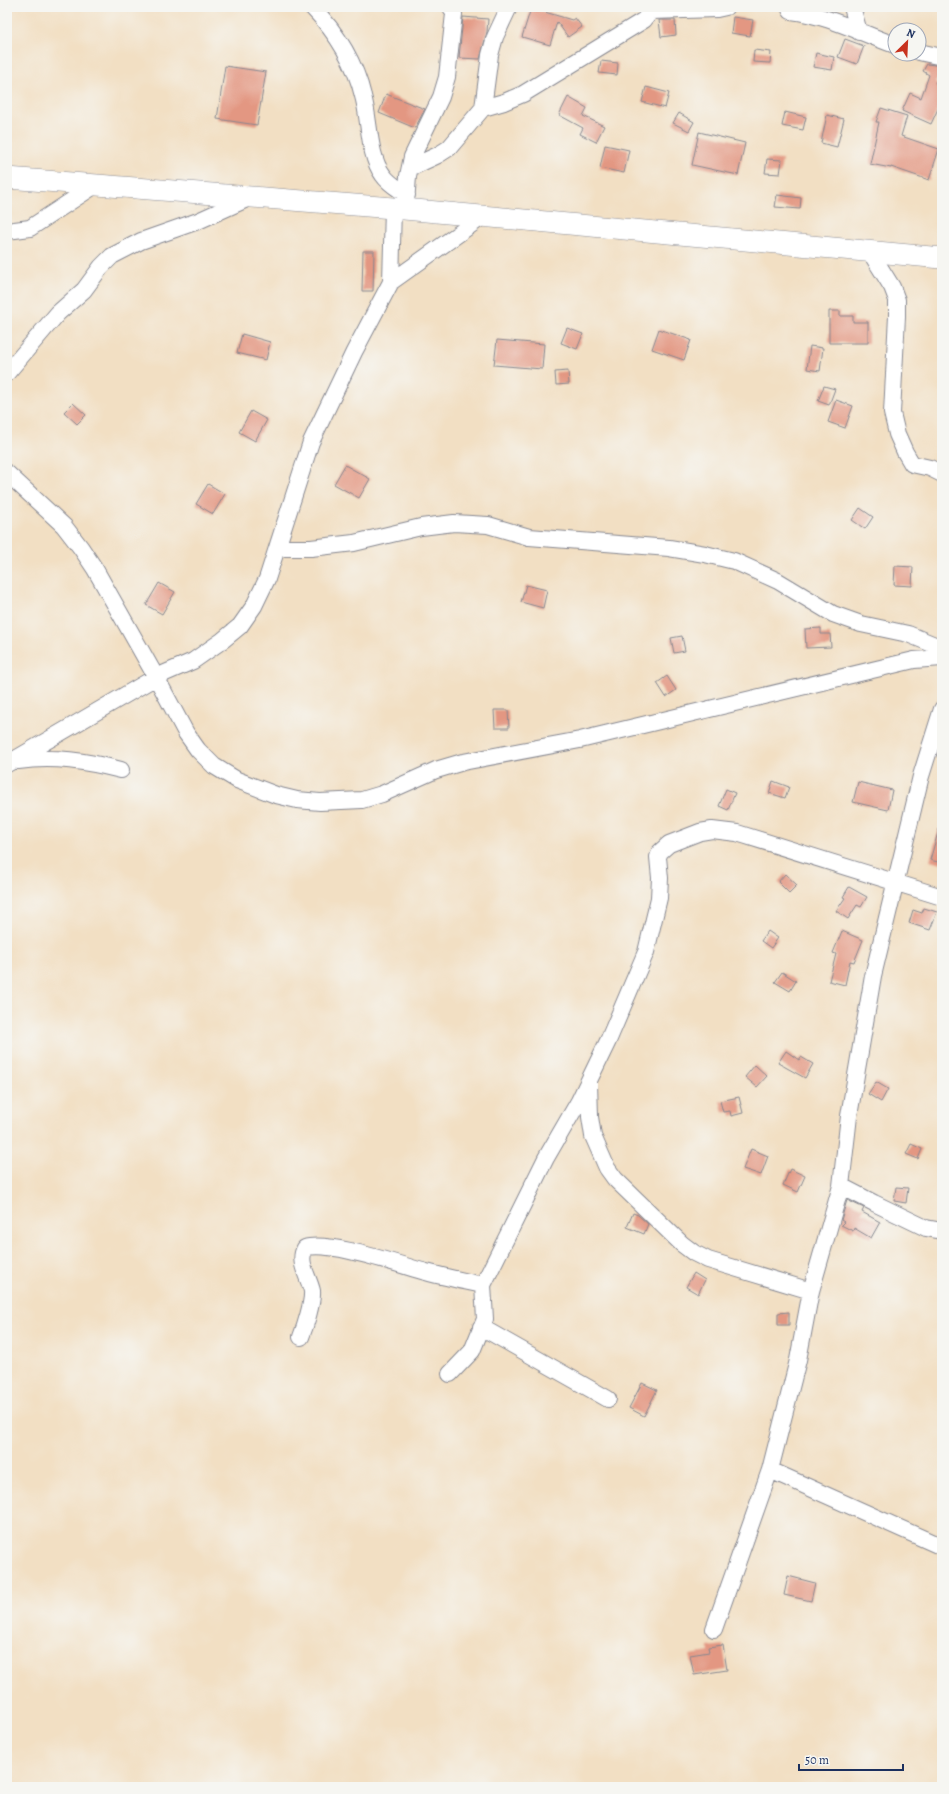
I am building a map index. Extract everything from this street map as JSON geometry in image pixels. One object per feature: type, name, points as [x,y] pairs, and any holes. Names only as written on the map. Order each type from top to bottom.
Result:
[{"type":"main road","points":[[7,178],[248,198],[402,204],[482,217],[869,250],[942,258]]},
{"type":"street","points":[[312,7],[348,55],[364,96],[370,133],[380,170],[402,204]]},
{"type":"street","points":[[9,763],[156,677],[193,662],[240,626],[254,606],[267,579],[311,442],[350,359],[391,282],[402,204],[412,157],[441,97],[448,77],[454,14],[451,7]]},
{"type":"street","points":[[410,168],[438,155],[449,148],[483,108],[490,55],[495,37],[509,7]]},
{"type":"street","points":[[483,108],[504,102],[523,94],[644,20],[653,9],[717,9],[726,7]]},
{"type":"street","points":[[789,7],[791,11],[830,19],[887,43]]},
{"type":"street","points":[[852,7],[859,32]]},
{"type":"street","points":[[927,54],[942,57]]},
{"type":"street","points":[[7,232],[30,228],[94,186]]},
{"type":"street","points":[[7,374],[58,313],[84,290],[101,267],[112,256],[141,241],[198,221],[248,198]]},
{"type":"street","points":[[391,282],[482,217]]},
{"type":"street","points":[[869,250],[892,287],[897,300],[892,412],[897,434],[912,464],[930,468],[942,474]]},
{"type":"street","points":[[7,473],[64,526],[77,542],[95,569],[186,733],[198,750],[214,766],[237,780],[276,795],[297,800],[340,802],[362,800],[382,794],[436,770],[463,762],[580,740],[914,660],[942,658]]},
{"type":"street","points":[[277,548],[311,548],[354,543],[422,527],[454,522],[488,525],[528,537],[669,548],[705,554],[741,564],[778,581],[833,614],[862,624],[908,634],[937,646],[942,652]]},
{"type":"street","points":[[714,1629],[770,1470],[798,1360],[812,1291],[841,1186],[849,1116],[872,984],[895,881],[921,776],[942,709]]},
{"type":"street","points":[[9,763],[42,758],[96,764],[121,770]]},
{"type":"street","points":[[450,1374],[472,1351],[480,1327],[485,1319],[483,1285],[546,1158],[589,1081],[608,1041],[646,952],[659,898],[658,857],[660,852],[669,844],[700,832],[712,830],[737,833],[895,881],[942,897]]},
{"type":"street","points":[[589,1081],[590,1117],[593,1136],[601,1155],[615,1179],[660,1224],[694,1253],[708,1260],[812,1291]]},
{"type":"street","points":[[841,1186],[926,1228],[942,1232]]},
{"type":"street","points":[[301,1338],[306,1323],[312,1292],[302,1258],[305,1248],[318,1246],[370,1255],[428,1272],[483,1285]]},
{"type":"street","points":[[480,1327],[608,1399]]},
{"type":"street","points":[[770,1470],[942,1546]]},
{"type":"building","points":[[531,8],[572,20],[575,18],[582,27],[568,37],[557,22],[550,45],[522,37]]},
{"type":"building","points":[[463,17],[488,19],[487,32],[480,59],[459,58]]},
{"type":"building","points":[[733,17],[753,20],[750,36],[731,33]]},
{"type":"building","points":[[659,20],[675,20],[676,35],[661,37]]},
{"type":"building","points":[[845,39],[864,46],[857,64],[838,57]]},
{"type":"building","points":[[754,50],[771,52],[770,63],[753,62]]},
{"type":"building","points":[[816,53],[834,57],[832,70],[813,67]]},
{"type":"building","points":[[601,61],[618,63],[617,75],[599,73]]},
{"type":"building","points":[[927,64],[942,66],[942,72],[935,83],[942,86],[942,100],[931,124],[902,111],[910,93],[921,98],[929,75],[923,71]]},
{"type":"building","points":[[225,66],[266,72],[257,125],[217,119]]},
{"type":"building","points":[[646,87],[669,93],[665,108],[642,102]]},
{"type":"building","points":[[386,94],[425,109],[415,128],[379,113]]},
{"type":"building","points":[[568,97],[587,108],[583,116],[604,126],[596,142],[580,134],[583,128],[559,115]]},
{"type":"building","points":[[881,108],[907,116],[901,136],[939,149],[929,180],[891,167],[870,164],[879,122],[876,122]]},
{"type":"building","points":[[785,112],[806,117],[803,130],[782,126]]},
{"type":"building","points":[[679,113],[694,122],[689,131],[673,123]]},
{"type":"building","points":[[827,115],[844,119],[837,147],[821,143]]},
{"type":"building","points":[[699,132],[745,143],[738,175],[692,165]]},
{"type":"building","points":[[605,145],[629,150],[624,173],[600,168]]},
{"type":"building","points":[[767,159],[782,160],[780,174],[765,173]]},
{"type":"building","points":[[777,195],[801,198],[800,209],[775,207]]},
{"type":"building","points":[[363,251],[374,251],[373,291],[362,291]]},
{"type":"building","points":[[829,311],[840,311],[840,316],[853,316],[853,322],[868,322],[868,343],[829,343]]},
{"type":"building","points":[[567,328],[583,334],[577,349],[561,343]]},
{"type":"building","points":[[659,329],[691,340],[684,360],[652,349]]},
{"type":"building","points":[[242,334],[270,342],[266,360],[237,353]]},
{"type":"building","points":[[497,340],[544,344],[542,369],[494,365]]},
{"type":"building","points":[[810,346],[823,348],[820,371],[807,369]]},
{"type":"building","points":[[568,371],[569,384],[556,385],[555,372]]},
{"type":"building","points":[[824,386],[835,389],[829,405],[818,401]]},
{"type":"building","points":[[836,400],[853,406],[845,428],[828,422]]},
{"type":"building","points":[[73,403],[86,415],[77,424],[64,412]]},
{"type":"building","points":[[251,411],[267,420],[255,441],[239,432]]},
{"type":"building","points":[[345,465],[370,479],[359,498],[334,484]]},
{"type":"building","points":[[208,484],[225,494],[213,514],[196,504]]},
{"type":"building","points":[[860,508],[873,517],[865,529],[852,520]]},
{"type":"building","points":[[895,566],[913,567],[912,586],[894,585]]},
{"type":"building","points":[[159,583],[175,592],[162,614],[146,605]]},
{"type":"building","points":[[526,585],[547,590],[543,608],[521,602]]},
{"type":"building","points":[[821,628],[821,634],[830,634],[831,647],[806,648],[805,629]]},
{"type":"building","points":[[682,636],[685,651],[674,653],[671,638]]},
{"type":"building","points":[[667,676],[676,690],[666,697],[657,683]]},
{"type":"building","points":[[494,710],[508,710],[509,728],[495,728]]},
{"type":"building","points":[[773,781],[789,787],[785,798],[769,793]]},
{"type":"building","points":[[858,782],[892,790],[888,810],[853,802]]},
{"type":"building","points":[[726,789],[735,793],[728,810],[719,806]]},
{"type":"building","points":[[939,829],[942,829],[942,863],[930,860]]},
{"type":"building","points":[[785,874],[797,885],[789,893],[778,882]]},
{"type":"building","points":[[849,887],[867,897],[861,907],[857,905],[848,919],[836,911],[845,898],[843,897]]},
{"type":"building","points":[[924,908],[937,912],[930,930],[909,923],[913,910],[922,913]]},
{"type":"building","points":[[768,931],[778,938],[771,948],[761,941]]},
{"type":"building","points":[[842,931],[863,940],[854,962],[850,961],[845,985],[829,981],[836,954],[833,953]]},
{"type":"building","points":[[782,972],[796,981],[790,991],[775,982]]},
{"type":"building","points":[[786,1051],[799,1060],[801,1057],[813,1064],[805,1078],[778,1063]]},
{"type":"building","points":[[755,1065],[767,1076],[757,1087],[745,1077]]},
{"type":"building","points":[[876,1082],[888,1089],[881,1102],[868,1094]]},
{"type":"building","points":[[739,1097],[743,1113],[731,1116],[730,1111],[723,1112],[720,1101]]},
{"type":"building","points":[[911,1144],[922,1149],[918,1159],[906,1154]]},
{"type":"building","points":[[751,1149],[768,1156],[761,1175],[743,1169]]},
{"type":"building","points":[[790,1169],[805,1176],[798,1192],[783,1185]]},
{"type":"building","points":[[896,1187],[908,1188],[906,1203],[894,1201]]},
{"type":"building","points":[[847,1200],[864,1208],[862,1212],[880,1222],[871,1238],[854,1228],[853,1231],[841,1225],[844,1222],[841,1220]]},
{"type":"building","points":[[633,1213],[638,1215],[648,1224],[644,1234],[627,1227]]},
{"type":"building","points":[[694,1273],[705,1280],[698,1294],[686,1287]]},
{"type":"building","points":[[789,1312],[789,1325],[778,1325],[778,1313]]},
{"type":"building","points":[[642,1383],[657,1390],[644,1416],[629,1408]]},
{"type":"building","points":[[788,1576],[815,1583],[811,1601],[784,1595]]},
{"type":"building","points":[[723,1645],[727,1670],[694,1675],[690,1655],[709,1652],[708,1647]]}]
